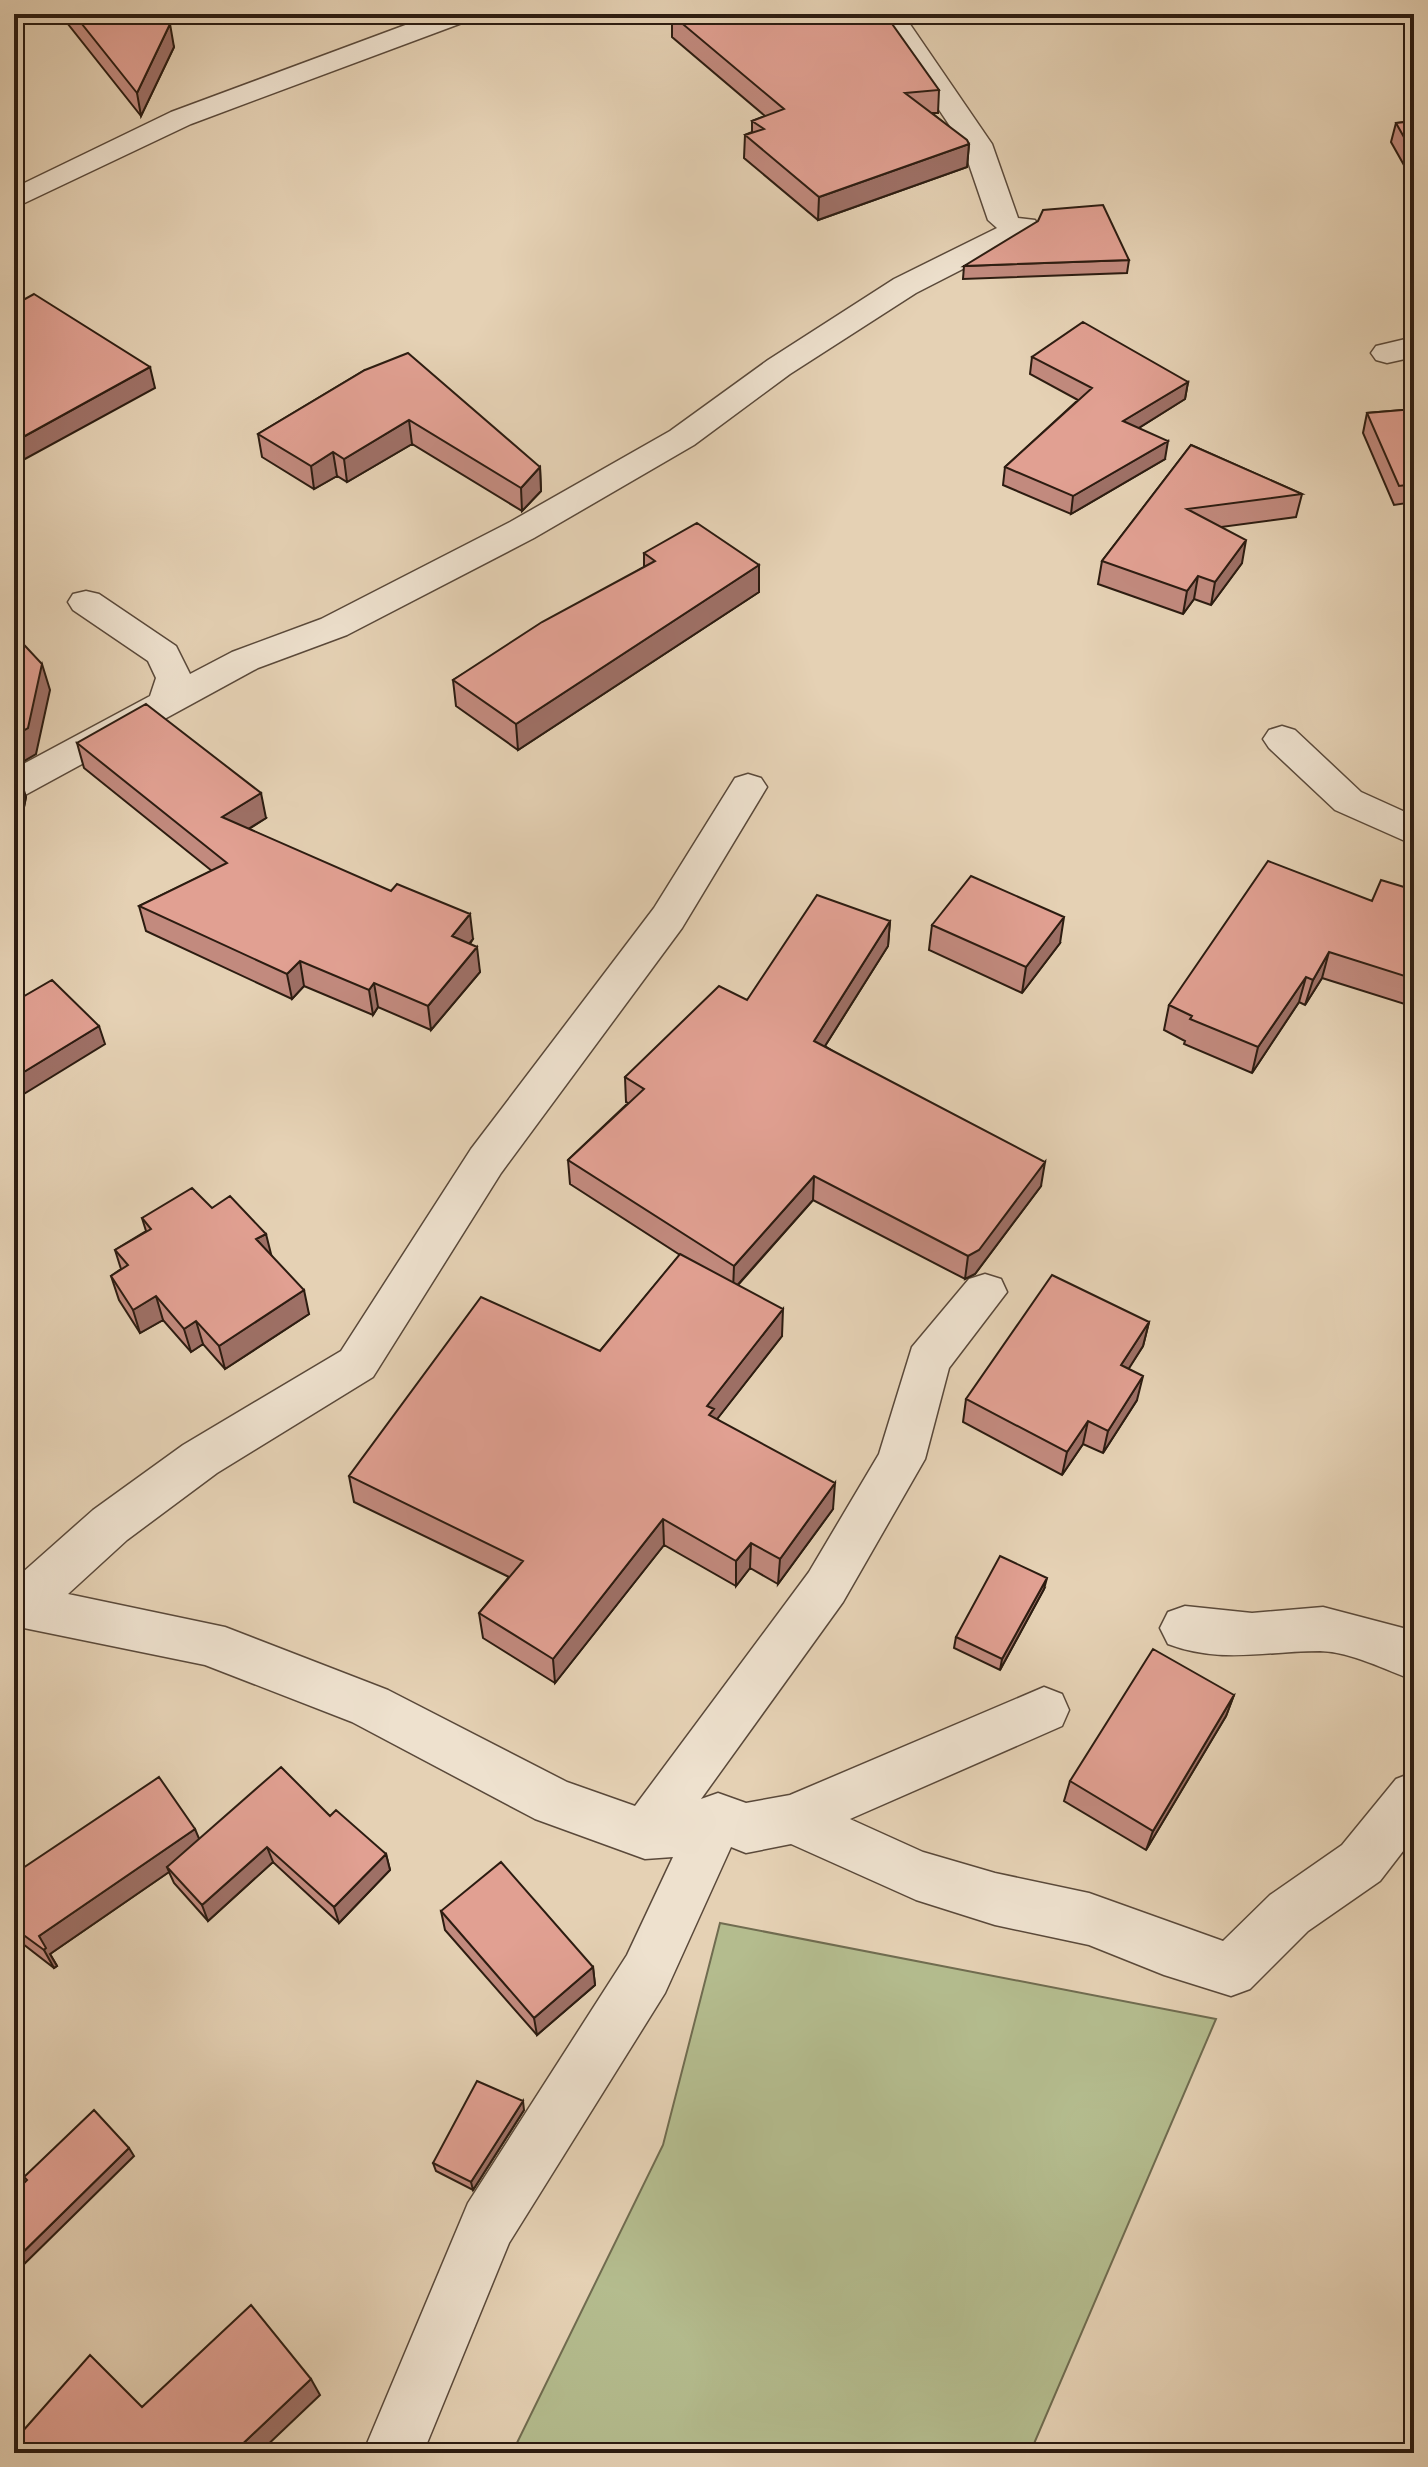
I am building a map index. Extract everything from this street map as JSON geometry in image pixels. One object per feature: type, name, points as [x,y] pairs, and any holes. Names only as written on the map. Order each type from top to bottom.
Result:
[{"type":"street","points":[[14,199],[181,118],[460,14]]},
{"type":"street","points":[[14,785],[245,660],[334,627],[522,530],[682,438],[779,367],[905,286],[1013,223],[977,144],[889,14]]},
{"type":"street","points":[[86,602],[163,654],[174,678],[166,703]]},
{"type":"street","points":[[1282,739],[1348,801],[1414,832]]},
{"type":"street","points":[[16,1605],[110,1525],[200,1459],[357,1364],[486,1161],[668,918],[748,787]]},
{"type":"street","points":[[645,1834],[826,1587],[901,1459],[928,1360],[985,1292]]},
{"type":"street","points":[[16,1605],[207,1643],[370,1706],[553,1802],[645,1834],[691,1831],[718,1817],[746,1828],[793,1819],[1044,1710]]},
{"type":"street","points":[[1185,1628],[1252,1635],[1323,1629],[1403,1650],[1414,1658]]},
{"type":"street","points":[[793,1819],[916,1875],[995,1899],[1089,1919],[1164,1949],[1231,1970],[1289,1913],[1361,1863],[1414,1796]]},
{"type":"street","points":[[393,2453],[488,2223],[646,1974],[718,1817]]},
{"type":"green space","points":[[720,1923],[1216,2019],[1030,2453],[512,2453],[663,2145]]},
{"type":"building","points":[[74,14],[160,14],[170,24],[137,93]]},
{"type":"building","points":[[885,14],[939,90],[905,93],[969,144],[819,197],[745,135],[764,129],[752,121],[784,109],[672,15]]},
{"type":"building","points":[[1414,121],[1414,155],[1396,123]]},
{"type":"building","points":[[1103,205],[1129,260],[964,266],[1038,221],[1043,210]]},
{"type":"building","points":[[34,294],[150,367],[14,442],[14,305]]},
{"type":"building","points":[[1083,322],[1188,382],[1123,421],[1168,441],[1073,496],[1005,467],[1092,388],[1032,357]]},
{"type":"building","points":[[408,353],[540,467],[521,488],[409,420],[344,459],[333,452],[311,466],[258,434],[365,370]]},
{"type":"building","points":[[1414,409],[1414,484],[1399,486],[1367,413]]},
{"type":"building","points":[[1191,445],[1302,494],[1187,509],[1246,540],[1215,582],[1198,576],[1187,591],[1102,561]]},
{"type":"building","points":[[697,523],[759,565],[516,724],[453,680],[542,622],[655,561],[644,553]]},
{"type":"building","points":[[14,634],[42,664],[28,728],[14,736]]},
{"type":"building","points":[[146,704],[261,793],[222,817],[391,891],[397,884],[470,914],[452,936],[477,947],[428,1006],[374,983],[369,990],[300,961],[287,974],[139,906],[227,863],[77,743]]},
{"type":"building","points":[[1268,861],[1372,901],[1381,880],[1414,890],[1414,979],[1329,952],[1313,980],[1306,977],[1258,1047],[1190,1019],[1192,1016],[1169,1005]]},
{"type":"building","points":[[971,876],[1064,917],[1026,967],[932,925]]},
{"type":"building","points":[[817,895],[890,921],[814,1041],[1045,1162],[979,1250],[968,1256],[814,1176],[734,1266],[568,1160],[644,1089],[625,1077],[719,986],[747,1000]]},
{"type":"building","points":[[52,980],[99,1026],[14,1078],[14,1002]]},
{"type":"building","points":[[192,1188],[212,1208],[230,1196],[266,1234],[256,1239],[304,1290],[219,1346],[196,1321],[184,1329],[156,1296],[133,1310],[111,1276],[128,1265],[115,1250],[151,1229],[142,1218]]},
{"type":"building","points":[[680,1254],[783,1309],[707,1406],[714,1409],[709,1415],[835,1483],[780,1559],[751,1543],[736,1561],[663,1519],[553,1659],[479,1613],[523,1561],[349,1476],[481,1297],[600,1351]]},
{"type":"building","points":[[1052,1275],[1149,1322],[1121,1365],[1143,1376],[1108,1431],[1088,1421],[1067,1452],[966,1399]]},
{"type":"building","points":[[1000,1556],[1047,1578],[1002,1659],[956,1637]]},
{"type":"building","points":[[1153,1649],[1234,1695],[1153,1831],[1070,1781]]},
{"type":"building","points":[[281,1767],[330,1816],[336,1810],[386,1854],[334,1907],[267,1847],[202,1905],[167,1867]]},
{"type":"building","points":[[159,1777],[195,1829],[39,1936],[46,1948],[44,1950],[14,1928],[14,1874]]},
{"type":"building","points":[[501,1862],[593,1967],[534,2018],[441,1911]]},
{"type":"building","points":[[477,2081],[523,2101],[471,2182],[433,2163]]},
{"type":"building","points":[[94,2110],[129,2148],[14,2261],[14,2193],[27,2180],[24,2177]]},
{"type":"building","points":[[251,2305],[311,2379],[233,2453],[14,2453],[14,2441],[90,2355],[142,2407]]}]
